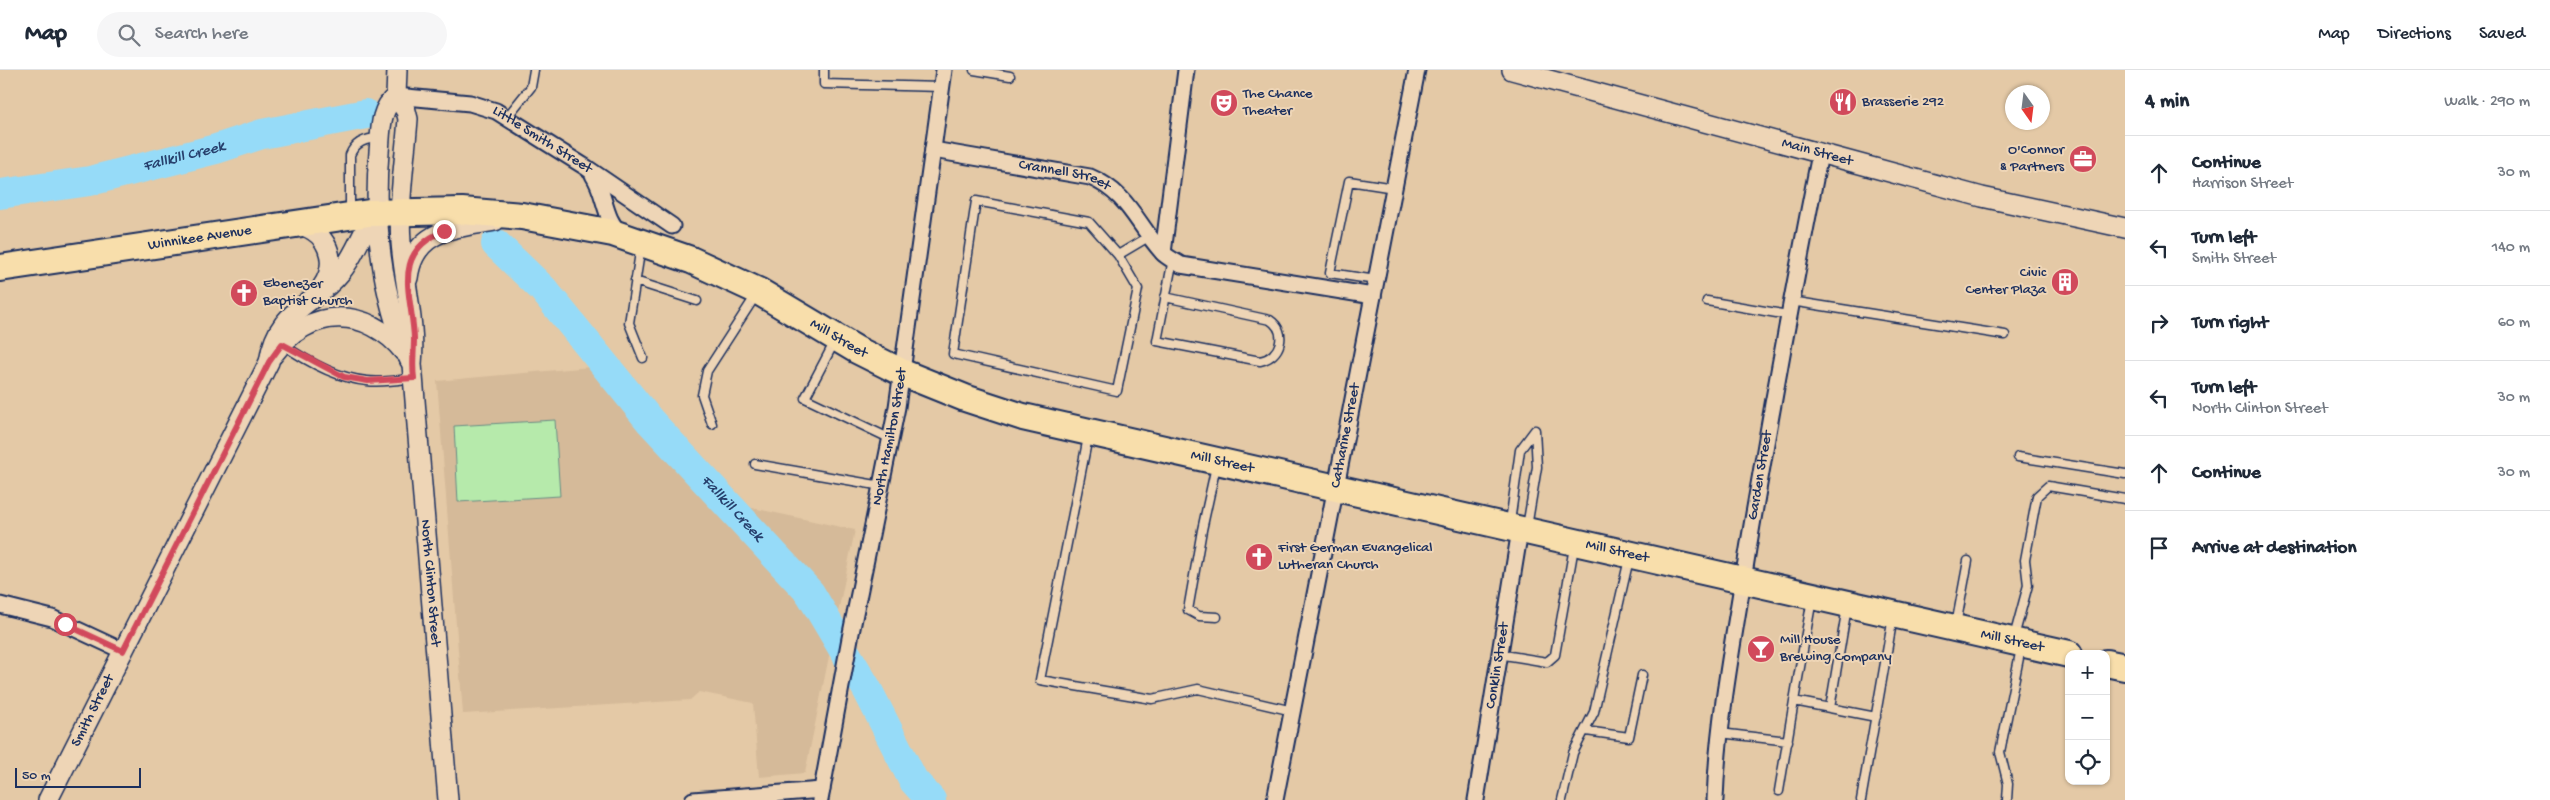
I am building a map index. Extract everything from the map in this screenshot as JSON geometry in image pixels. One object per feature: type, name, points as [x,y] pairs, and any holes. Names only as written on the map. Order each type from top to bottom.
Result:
[{"type":"highway","name":"Mill Street","points":[[388,212],[462,211],[522,216],[582,226],[635,240],[699,263],[758,292],[837,338],[903,373],[996,409],[1089,433],[2065,653]]},
{"type":"highway","name":"Winnikee Avenue","points":[[0,268],[294,223],[388,212]]},
{"type":"highway","points":[[2110,664],[2125,667]]},
{"type":"street","points":[[396,96],[397,70]]},
{"type":"street","name":"North Hamilton Street","points":[[821,795],[903,373],[944,70]]},
{"type":"street","points":[[1186,70],[1168,256],[1181,265],[1373,296]]},
{"type":"street","name":"Catharine Street","points":[[1275,800],[1417,70]]},
{"type":"street","name":"Main Street","points":[[1512,70],[1982,198],[2125,228]]},
{"type":"street","name":"Little Smith Street","points":[[396,96],[470,103],[506,117],[672,226]]},
{"type":"street","name":"North Clinton Street","points":[[413,371],[396,323],[379,240],[388,212],[408,119],[406,111],[396,96],[384,109],[380,138],[388,212],[401,244],[414,340],[413,371],[448,800]]},
{"type":"street","name":"Crannell Street","points":[[933,150],[1090,177],[1107,184],[1123,198],[1150,236],[1168,256]]},
{"type":"street","name":"Garden Street","points":[[1715,800],[1716,758],[1743,581],[1790,308],[1820,154]]},
{"type":"street","points":[[586,168],[601,188],[609,220],[614,228],[635,240]]},
{"type":"street","name":"Smith Street","points":[[48,800],[269,362],[273,342],[284,322],[346,266],[365,228],[388,212]]},
{"type":"street","points":[[406,292],[411,264],[415,254],[427,239],[457,227],[522,216]]},
{"type":"street","points":[[294,223],[314,231],[329,248],[330,273],[316,294]]},
{"type":"street","points":[[269,362],[282,344],[310,324],[334,318],[348,318],[365,322],[380,330],[397,344],[413,371]]},
{"type":"street","name":"Conklin Street","points":[[1476,800],[1518,530]]},
{"type":"street","points":[[0,605],[52,618],[123,651]]},
{"type":"street","points":[[693,800],[821,795]]},
{"type":"lane","points":[[506,117],[531,87],[534,70]]},
{"type":"lane","points":[[824,70],[824,84],[942,87]]},
{"type":"lane","points":[[974,70],[1010,76]]},
{"type":"lane","points":[[350,215],[350,155],[353,148],[367,138],[380,138]]},
{"type":"lane","points":[[1376,280],[1330,273],[1349,182],[1394,188]]},
{"type":"lane","points":[[976,200],[1089,222],[1118,255],[1138,289],[1117,391],[953,354],[976,200]]},
{"type":"lane","points":[[1118,255],[1150,236]]},
{"type":"lane","points":[[635,240],[635,281],[629,323],[643,358]]},
{"type":"lane","points":[[1165,297],[1270,320],[1278,326],[1281,333],[1276,354],[1269,359],[1260,361],[1157,341],[1165,297],[1168,256]]},
{"type":"lane","points":[[635,281],[697,301]]},
{"type":"lane","points":[[712,424],[702,395],[707,371],[758,292]]},
{"type":"lane","points":[[1707,301],[1790,308],[2005,335]]},
{"type":"lane","points":[[837,338],[804,398],[891,439]]},
{"type":"lane","points":[[282,344],[344,377],[368,381],[413,371]]},
{"type":"lane","points":[[1535,430],[1537,467],[1518,530],[1520,450],[1535,430]]},
{"type":"lane","points":[[1089,433],[1040,680],[1152,699],[1198,689],[1292,711]]},
{"type":"lane","points":[[2018,457],[2125,474]]},
{"type":"lane","points":[[1216,617],[1199,616],[1188,610],[1202,530],[1217,461]]},
{"type":"lane","points":[[755,464],[882,486]]},
{"type":"lane","points":[[2008,800],[2008,784],[2000,752],[2028,586],[2025,560],[2037,496],[2048,486],[2125,499]]},
{"type":"lane","points":[[1498,654],[1547,662],[1555,655],[1575,542]]},
{"type":"lane","points":[[1562,800],[1573,754],[1594,712],[1630,555]]},
{"type":"lane","points":[[1955,629],[1968,561]]},
{"type":"lane","points":[[1779,792],[1812,597]]},
{"type":"lane","points":[[1830,708],[1847,605]]},
{"type":"lane","points":[[1861,800],[1894,616]]},
{"type":"lane","points":[[1586,731],[1629,737],[1642,675]]},
{"type":"lane","points":[[1794,701],[1876,717]]},
{"type":"lane","points":[[1720,733],[1788,741]]},
{"type":"shaded area","points":[[591,367],[722,507],[738,505],[855,530],[805,773],[759,777],[753,703],[699,692],[690,700],[463,714],[437,381]]},
{"type":"green space","points":[[555,420],[560,496],[458,502],[454,426]]},
{"type":"waterway","name":"Fallkill Creek","points":[[0,194],[90,181],[216,149],[262,134],[366,114]]},
{"type":"waterway","name":"Fallkill Creek","points":[[496,244],[543,289],[650,421],[810,593],[867,689],[913,780],[931,800]]},
{"type":"place","name":"Brasserie 292","points":[[1843,102]]},
{"type":"place","name":"The Chance Theater","points":[[1224,103]]},
{"type":"place","name":"O'Connor & Partners","points":[[2083,159]]},
{"type":"place","name":"Civic Center Plaza","points":[[2065,282]]},
{"type":"place","name":"Ebenezer Baptist Church","points":[[244,293]]},
{"type":"place","name":"First German Evangelical Lutheran Church","points":[[1259,557]]},
{"type":"place","name":"Mill House Brewing Company","points":[[1761,649]]},
{"type":"route","points":[[65,624],[123,651],[269,362],[282,344],[294,353],[344,377],[368,381],[414,378],[412,364],[414,340],[406,292],[408,274],[420,246],[427,239],[444,231]]}]
